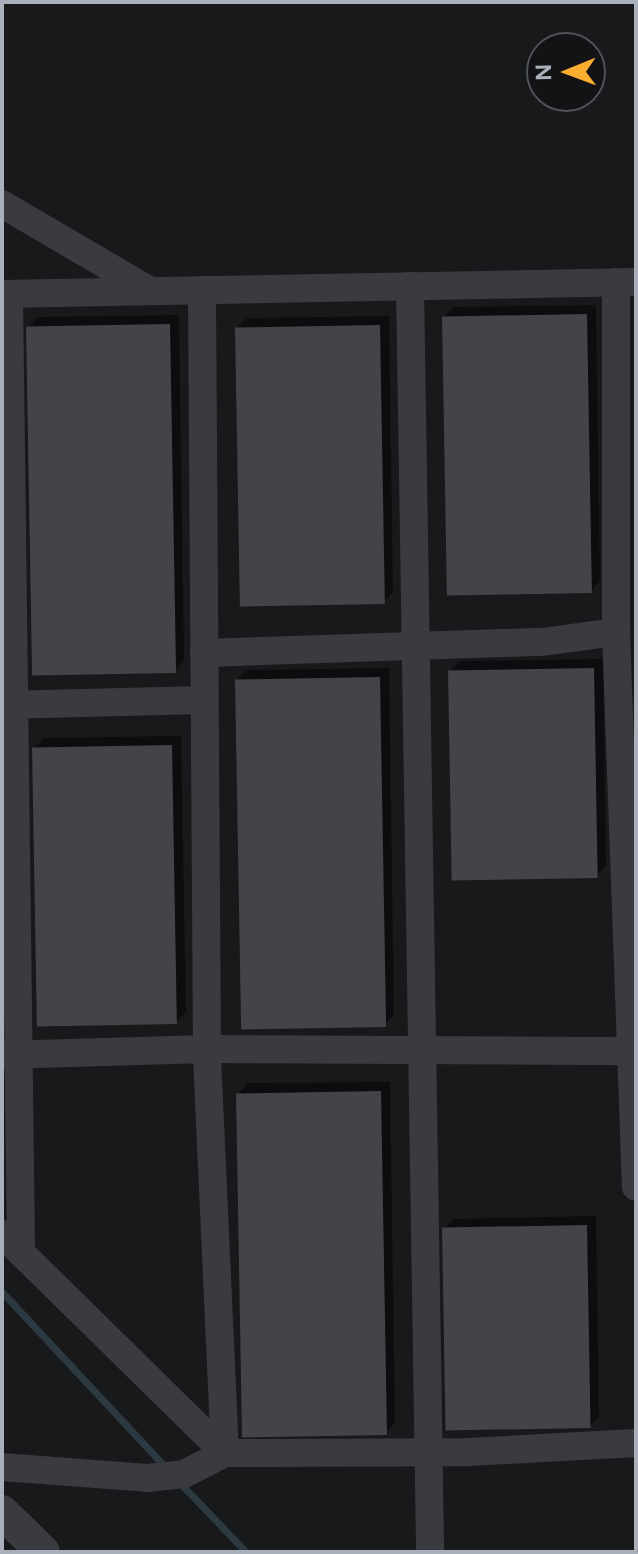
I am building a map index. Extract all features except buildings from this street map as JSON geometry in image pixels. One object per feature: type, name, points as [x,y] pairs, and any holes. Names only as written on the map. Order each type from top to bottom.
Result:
[{"type":"street","points":[[2,204],[150,291]]},
{"type":"street","points":[[225,1453],[11,1243],[6,294],[626,282],[616,639],[635,1051],[636,1187]]},
{"type":"street","points":[[410,286],[430,1552]]},
{"type":"street","points":[[202,290],[202,700],[207,1049],[225,1453]]},
{"type":"street","points":[[204,653],[616,639]]},
{"type":"street","points":[[616,639],[636,672]]},
{"type":"street","points":[[8,705],[202,700]]},
{"type":"street","points":[[10,1055],[207,1049],[635,1051]]},
{"type":"street","points":[[2,1467],[147,1478],[184,1474],[225,1453],[428,1452],[636,1443]]},
{"type":"street","points":[[2,1512],[43,1552]]},
{"type":"waterway","points":[[2,1292],[167,1469]]},
{"type":"waterway","points":[[181,1484],[246,1552]]}]
